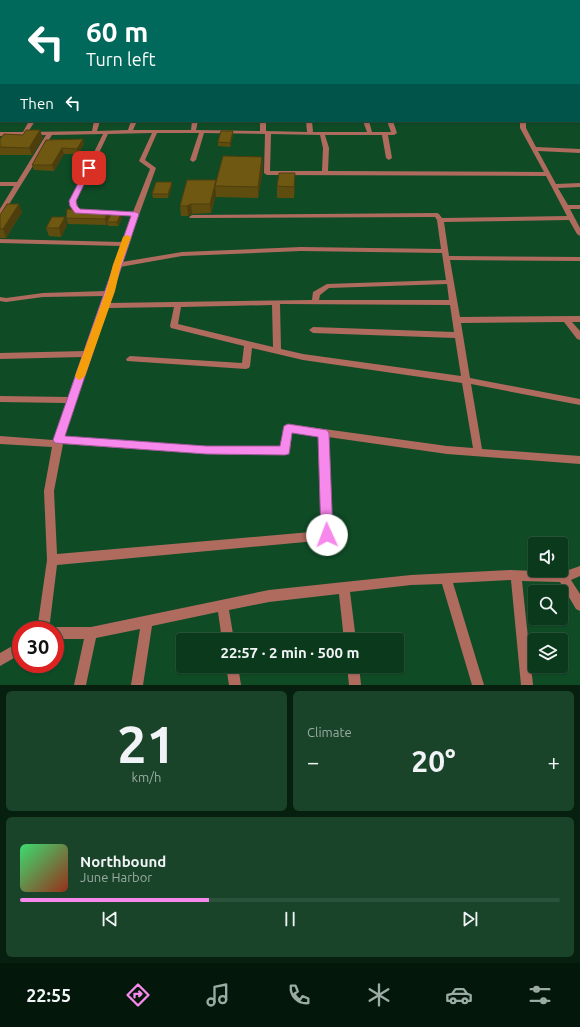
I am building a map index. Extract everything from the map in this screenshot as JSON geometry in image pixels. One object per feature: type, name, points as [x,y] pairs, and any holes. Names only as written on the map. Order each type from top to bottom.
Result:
[{"type":"street","points":[[25,133],[31,122]]},
{"type":"street","points":[[94,132],[97,122]]},
{"type":"street","points":[[130,132],[134,122]]},
{"type":"street","points":[[194,131],[195,122]]},
{"type":"street","points":[[263,122],[266,132],[266,173],[548,174]]},
{"type":"street","points":[[309,122],[310,133]]},
{"type":"street","points":[[366,122],[370,134]]},
{"type":"street","points":[[1,135],[25,133],[155,131],[385,134],[394,132],[390,122]]},
{"type":"street","points":[[523,122],[523,128],[580,234]]},
{"type":"street","points":[[44,621],[52,560],[49,491],[58,442],[87,354],[110,293],[117,265],[153,168],[142,161],[155,131]]},
{"type":"street","points":[[193,160],[202,131]]},
{"type":"street","points":[[106,132],[73,201],[73,206],[78,211],[85,213],[136,214]]},
{"type":"street","points":[[0,214],[2,207],[50,133]]},
{"type":"street","points":[[322,133],[326,148],[325,174]]},
{"type":"street","points":[[385,134],[389,158]]},
{"type":"street","points":[[534,149],[580,151]]},
{"type":"street","points":[[0,184],[18,184]]},
{"type":"street","points":[[554,186],[580,185]]},
{"type":"street","points":[[565,207],[580,207]]},
{"type":"street","points":[[192,217],[437,215],[440,220],[478,452]]},
{"type":"street","points":[[440,220],[571,218]]},
{"type":"street","points":[[0,241],[125,244]]},
{"type":"street","points":[[117,265],[182,254],[301,249],[580,259]]},
{"type":"street","points":[[315,303],[316,294],[327,286],[450,282]]},
{"type":"street","points":[[0,298],[6,300],[43,295],[110,293]]},
{"type":"street","points":[[105,306],[276,302],[454,303]]},
{"type":"street","points":[[276,302],[277,351]]},
{"type":"street","points":[[178,305],[174,326],[277,351],[303,357],[466,380],[580,402]]},
{"type":"street","points":[[456,320],[580,319]]},
{"type":"street","points":[[567,320],[580,337]]},
{"type":"street","points":[[312,330],[459,335]]},
{"type":"street","points":[[130,359],[246,366],[248,344]]},
{"type":"street","points":[[0,356],[87,354]]},
{"type":"street","points":[[0,399],[72,400]]},
{"type":"street","points":[[0,440],[206,450],[285,451],[288,428],[447,450],[580,460]]},
{"type":"street","points":[[52,560],[327,535],[323,433]]},
{"type":"street","points":[[568,575],[580,570]]},
{"type":"street","points":[[516,575],[527,685]]},
{"type":"street","points":[[64,633],[91,633],[268,596],[411,580],[528,576]]},
{"type":"street","points":[[563,577],[580,605]]},
{"type":"street","points":[[446,578],[478,685]]},
{"type":"street","points":[[344,587],[349,633]]},
{"type":"street","points":[[223,606],[227,633]]},
{"type":"street","points":[[137,685],[147,622]]},
{"type":"street","points":[[80,685],[91,633]]},
{"type":"street","points":[[0,660],[12,652]]},
{"type":"street","points":[[233,673],[235,685]]},
{"type":"street","points":[[354,673],[355,685]]},
{"type":"building","points":[[26,130],[40,130],[29,148],[0,147],[0,139],[4,134],[23,135]]},
{"type":"building","points":[[221,131],[233,131],[230,143],[218,142]]},
{"type":"building","points":[[83,139],[77,149],[62,148],[52,165],[32,165],[46,140]]},
{"type":"building","points":[[223,156],[262,157],[258,187],[215,186]]},
{"type":"building","points":[[279,173],[295,173],[294,187],[277,186]]},
{"type":"building","points":[[187,180],[216,180],[210,204],[191,204],[187,206],[180,206]]},
{"type":"building","points":[[156,182],[172,182],[168,194],[152,194]]},
{"type":"building","points":[[7,204],[19,204],[3,229],[0,229],[0,215]]},
{"type":"building","points":[[67,209],[108,211],[105,219],[66,218]]},
{"type":"building","points":[[111,214],[121,214],[117,222],[107,222]]},
{"type":"building","points":[[52,217],[65,217],[59,228],[46,228]]},
{"type":"slow traffic","points":[[80,376],[127,237]]},
{"type":"route","points":[[89,168],[73,201],[73,206],[78,211],[85,213],[136,214],[117,265],[110,291],[58,440],[206,450],[285,451],[288,428],[323,433],[327,535]]}]
